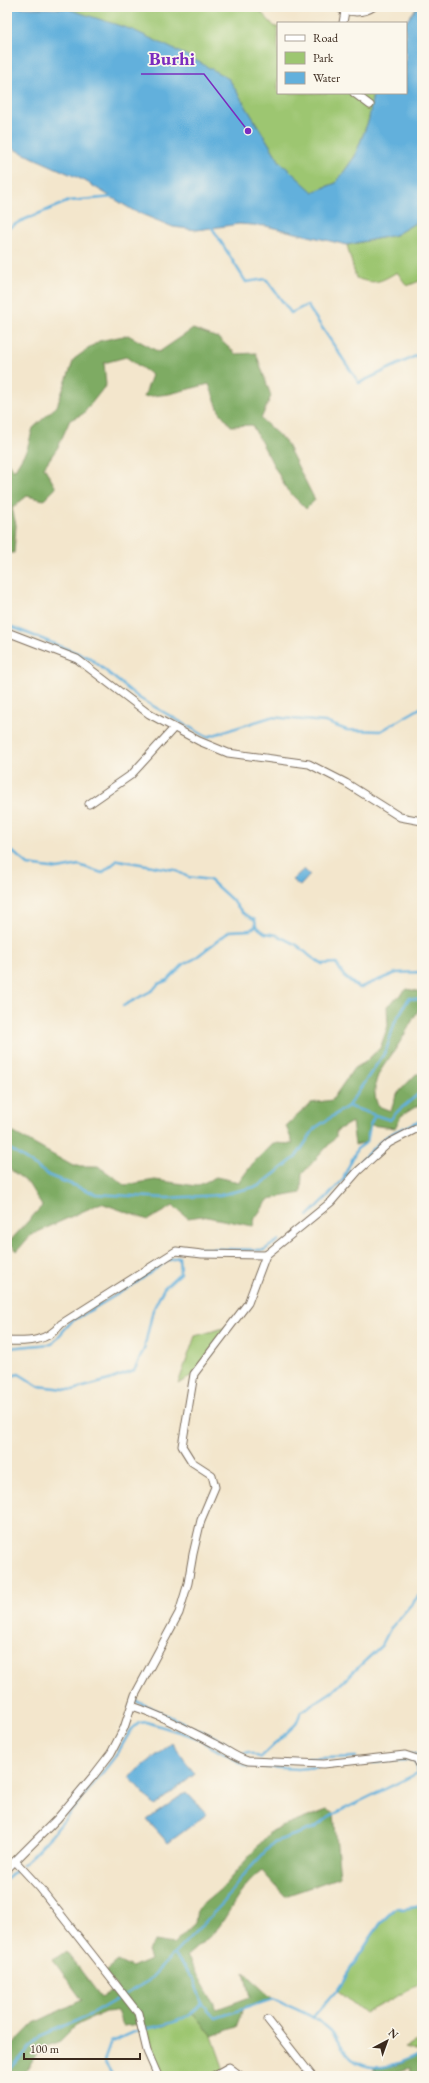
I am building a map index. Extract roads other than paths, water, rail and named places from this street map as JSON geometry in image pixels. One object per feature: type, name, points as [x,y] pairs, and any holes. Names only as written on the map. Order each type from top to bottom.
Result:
[{"type":"street","points":[[337,7],[345,12],[368,10],[373,7]]},
{"type":"street","points":[[343,22],[345,12]]},
{"type":"street","points":[[355,94],[370,105]]},
{"type":"street","points":[[7,632],[77,659],[149,714],[199,741],[228,753],[309,764],[346,783],[400,817],[422,821]]},
{"type":"street","points":[[89,804],[131,775],[174,728]]},
{"type":"street","points":[[7,1869],[57,1819],[94,1776],[111,1753],[124,1728],[135,1695],[179,1613],[188,1582],[201,1520],[215,1487],[212,1475],[192,1462],[182,1446],[194,1374],[248,1303],[266,1255],[331,1202],[358,1171],[389,1143],[422,1126]]},
{"type":"street","points":[[7,1341],[29,1343],[54,1333],[61,1324],[176,1251],[202,1254],[266,1255]]},
{"type":"street","points":[[132,1706],[150,1712],[195,1733],[236,1758],[248,1761],[324,1764],[405,1755],[417,1760],[422,1769]]},
{"type":"street","points":[[15,1861],[40,1888],[138,2013],[147,2051],[158,2076]]},
{"type":"street","points":[[268,2020],[312,2076]]},
{"type":"street","points":[[212,2076],[229,2067],[241,2076]]},
{"type":"water","points":[[7,7],[68,9],[133,30],[190,57],[229,79],[280,162],[313,192],[336,183],[355,156],[369,119],[373,94],[407,94],[407,22],[406,22],[417,7],[422,7],[422,219],[395,235],[347,245],[266,226],[239,224],[197,230],[173,227],[134,211],[85,181],[7,146]]},
{"type":"water","points":[[304,869],[310,875],[300,886],[292,880]]},
{"type":"water","points":[[172,1743],[195,1774],[155,1806],[129,1777]]},
{"type":"water","points":[[186,1792],[207,1814],[168,1843],[147,1820]]},
{"type":"waterway","points":[[7,229],[21,221],[69,201],[114,197]]},
{"type":"waterway","points":[[211,226],[246,282],[266,279],[291,313],[307,305],[359,383],[422,353]]},
{"type":"waterway","points":[[7,625],[90,658],[139,698],[207,737],[271,717],[325,722],[347,730],[381,731],[422,707]]},
{"type":"waterway","points":[[7,853],[13,852],[28,865],[58,869],[79,865],[102,873],[118,860],[175,870],[188,877],[210,880],[233,901],[243,913],[255,920],[256,926],[265,933],[277,935],[297,945],[322,964],[336,963],[344,976],[359,988],[396,973],[422,972]]},
{"type":"waterway","points":[[123,1006],[153,990],[158,984],[168,980],[184,964],[194,959],[230,931],[250,930],[256,926]]},
{"type":"waterway","points":[[7,1147],[50,1176],[96,1194],[167,1198],[220,1195],[259,1186],[296,1157],[315,1128],[348,1106],[386,1051],[395,1022],[409,998],[422,1000]]},
{"type":"waterway","points":[[348,1106],[390,1120],[398,1111],[422,1091]]},
{"type":"waterway","points":[[344,1176],[357,1149],[367,1142],[370,1125],[375,1115]]},
{"type":"waterway","points":[[308,1216],[375,1146],[386,1137],[422,1120]]},
{"type":"waterway","points":[[185,1248],[264,1250],[279,1240]]},
{"type":"waterway","points":[[7,1348],[52,1344],[71,1322],[133,1285],[167,1261],[179,1257],[180,1273],[164,1288],[153,1310],[144,1349],[134,1371],[73,1390],[38,1386],[19,1374],[7,1377]]},
{"type":"waterway","points":[[136,1701],[225,1742],[239,1754],[249,1752],[260,1758],[296,1724],[301,1712],[333,1691],[382,1645],[390,1629],[422,1592]]},
{"type":"waterway","points":[[23,1865],[52,1835],[117,1754],[131,1730],[139,1723],[147,1722],[192,1736],[246,1766],[298,1769],[317,1767]]},
{"type":"waterway","points":[[411,1753],[422,1755]]},
{"type":"waterway","points":[[293,1759],[356,1757]]},
{"type":"waterway","points":[[7,2073],[40,2036],[90,2015],[148,1981],[224,1902],[241,1878],[274,1842],[314,1828],[334,1814],[418,1773],[417,1766],[414,1761],[401,1760],[361,1763]]},
{"type":"waterway","points":[[332,1766],[351,1764]]},
{"type":"waterway","points":[[7,1879],[16,1871]]},
{"type":"waterway","points":[[313,2017],[337,1990],[380,1923],[397,1907],[402,1909],[422,1906]]},
{"type":"waterway","points":[[113,2076],[104,2061],[111,2042],[134,2032],[179,2020],[194,2011],[202,2003],[194,1980],[174,1954]]},
{"type":"waterway","points":[[202,2003],[216,2018],[273,1999],[317,2020],[333,2033],[352,2059],[369,2067],[396,2064],[422,2053]]},
{"type":"place","name":"Burhi","points":[[248,131]]}]
